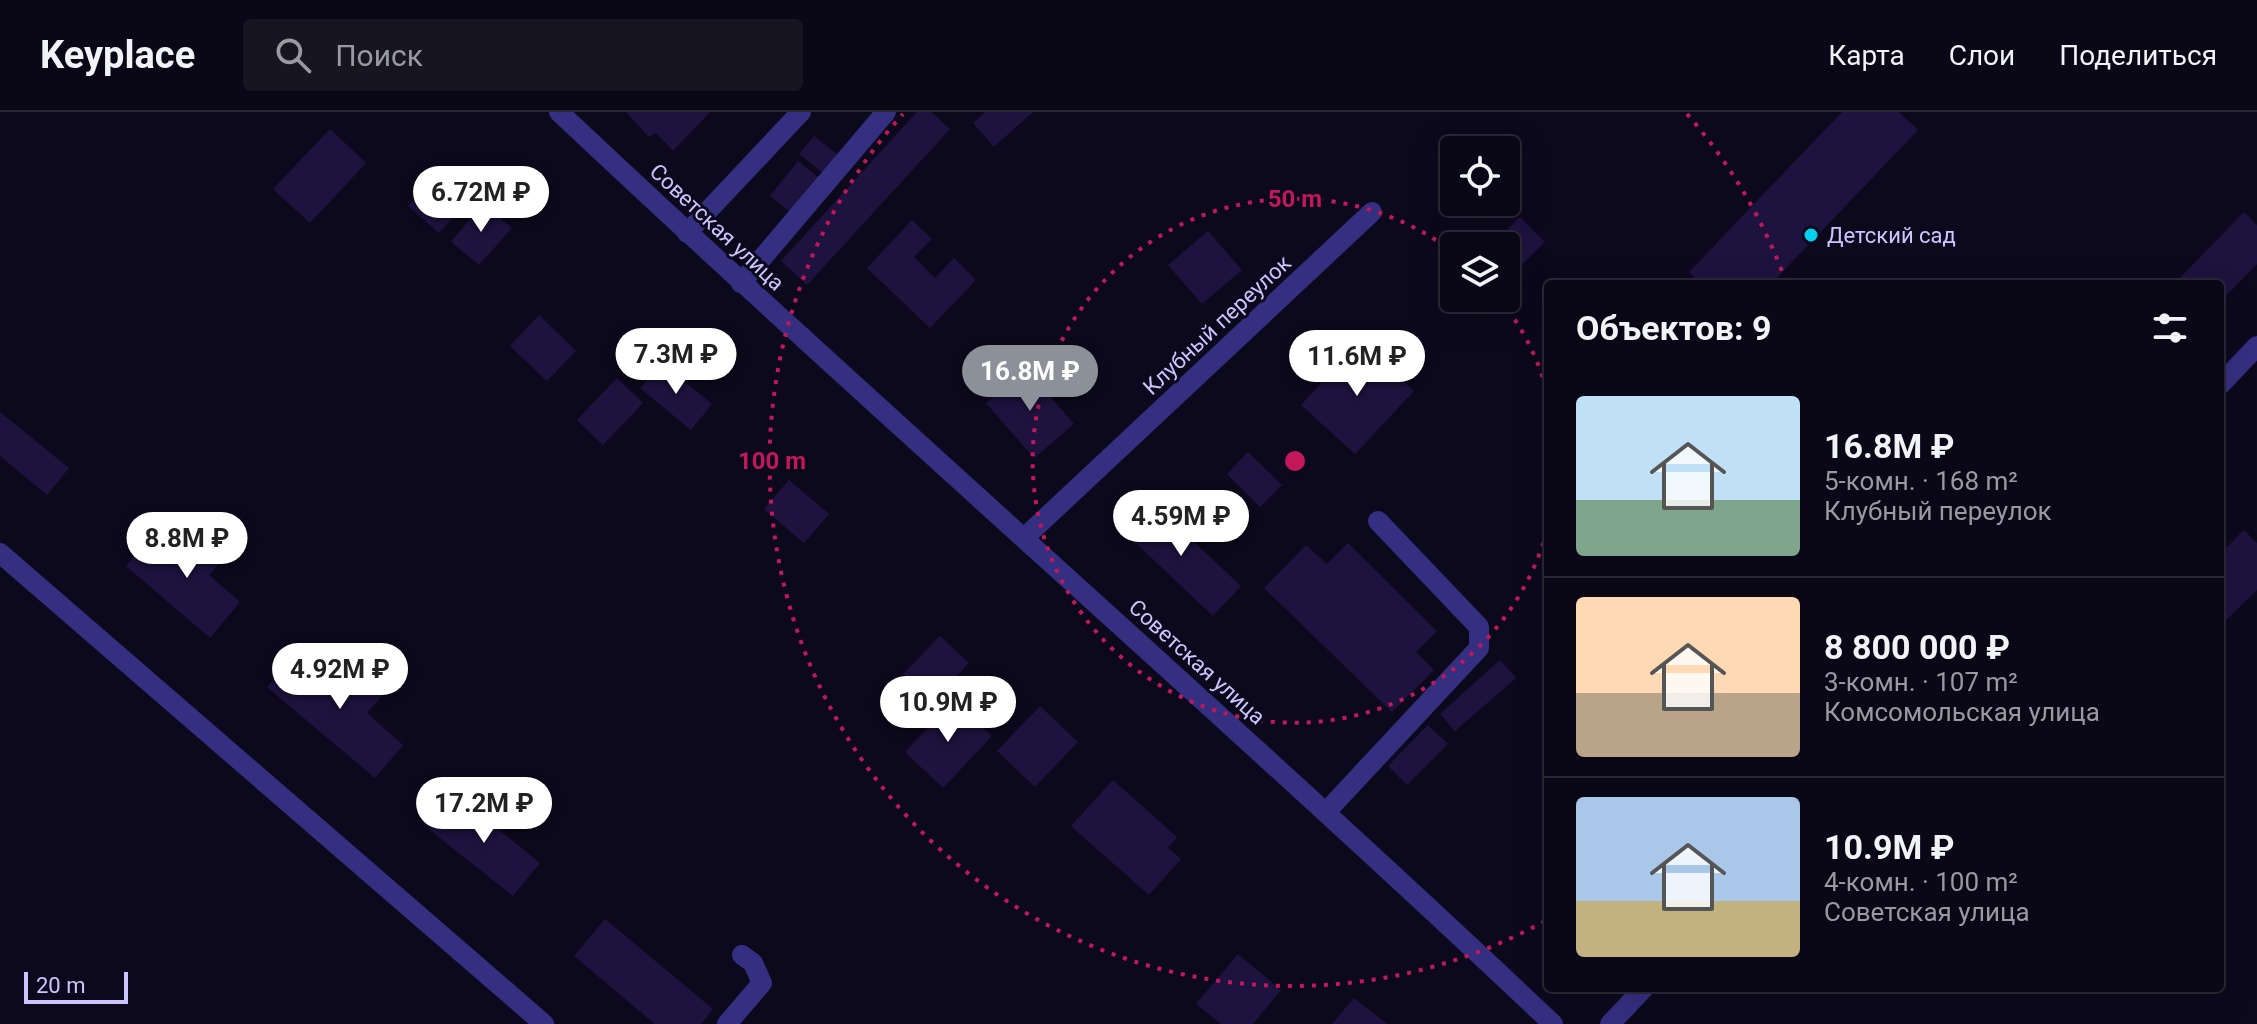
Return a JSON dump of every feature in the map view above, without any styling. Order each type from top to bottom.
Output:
[{"type":"street","name":"Советская улица","points":[[559,112],[741,283],[1326,812],[1553,1024]]},
{"type":"street","points":[[687,233],[801,112]]},
{"type":"street","points":[[741,283],[886,112]]},
{"type":"street","name":"Клубный переулок","points":[[1024,538],[1372,212]]},
{"type":"street","points":[[2224,381],[2257,346]]},
{"type":"street","points":[[1326,812],[1479,648],[1479,627],[1378,521]]},
{"type":"street","points":[[0,553],[544,1024]]},
{"type":"street","points":[[727,1024],[762,983],[753,963],[742,955]]},
{"type":"street","points":[[1610,1024],[1640,992]]},
{"type":"building","points":[[626,112],[710,112],[673,151],[656,133],[649,137]]},
{"type":"building","points":[[917,112],[931,112],[950,129],[807,285],[781,261]]},
{"type":"building","points":[[985,112],[1033,112],[994,147],[973,123]]},
{"type":"building","points":[[1842,112],[1899,112],[1918,130],[1775,280],[1697,280],[1689,272]]},
{"type":"building","points":[[330,129],[366,163],[310,223],[273,189]]},
{"type":"building","points":[[814,136],[838,155],[823,173],[799,154]]},
{"type":"building","points":[[798,161],[819,178],[790,212],[770,196]]},
{"type":"building","points":[[443,167],[474,194],[439,233],[408,206]]},
{"type":"building","points":[[483,203],[512,228],[479,265],[451,242]]},
{"type":"building","points":[[2244,212],[2257,225],[2257,264],[2224,298],[2224,280],[2178,280]]},
{"type":"building","points":[[1520,217],[1545,242],[1520,266],[1520,232],[1505,232]]},
{"type":"building","points":[[912,220],[932,239],[914,257],[935,278],[954,258],[976,280],[930,328],[867,268]]},
{"type":"building","points":[[1208,231],[1242,270],[1202,304],[1168,265]]},
{"type":"building","points":[[539,315],[576,351],[547,381],[510,346]]},
{"type":"building","points":[[1359,342],[1414,391],[1355,454],[1301,405]]},
{"type":"building","points":[[662,363],[712,404],[691,430],[640,388]]},
{"type":"building","points":[[1026,368],[1074,424],[1034,458],[986,403]]},
{"type":"building","points":[[617,378],[643,403],[603,445],[577,420]]},
{"type":"building","points":[[0,412],[69,468],[47,495],[0,456]]},
{"type":"building","points":[[1248,452],[1282,485],[1260,507],[1227,474]]},
{"type":"building","points":[[789,480],[829,514],[804,543],[764,509]]},
{"type":"building","points":[[1149,500],[1241,586],[1213,616],[1121,529]]},
{"type":"building","points":[[2244,530],[2257,543],[2257,590],[2224,622],[2224,550]]},
{"type":"building","points":[[154,532],[183,557],[203,534],[227,554],[209,575],[240,602],[210,638],[126,566]]},
{"type":"building","points":[[1348,543],[1437,631],[1416,652],[1434,670],[1392,712],[1264,588],[1306,545],[1327,564]]},
{"type":"building","points":[[940,636],[969,663],[933,702],[903,674]]},
{"type":"building","points":[[296,654],[333,686],[354,662],[387,690],[367,713],[403,745],[375,778],[267,687]]},
{"type":"building","points":[[1500,660],[1516,678],[1455,731],[1440,714]]},
{"type":"building","points":[[954,700],[992,736],[943,788],[905,752]]},
{"type":"building","points":[[1040,706],[1078,742],[1035,787],[997,751]]},
{"type":"building","points":[[1428,725],[1448,744],[1407,785],[1388,766]]},
{"type":"building","points":[[1113,780],[1177,837],[1168,848],[1181,859],[1149,895],[1071,826]]},
{"type":"building","points":[[455,794],[540,863],[513,896],[427,828]]},
{"type":"building","points":[[605,919],[713,1009],[701,1024],[655,1024],[574,956]]},
{"type":"building","points":[[1238,954],[1281,990],[1253,1024],[1221,1024],[1196,1004]]},
{"type":"building","points":[[1354,998],[1387,1024],[1332,1024]]},
{"type":"place","name":"Детский сад","points":[[1811,235]]}]
